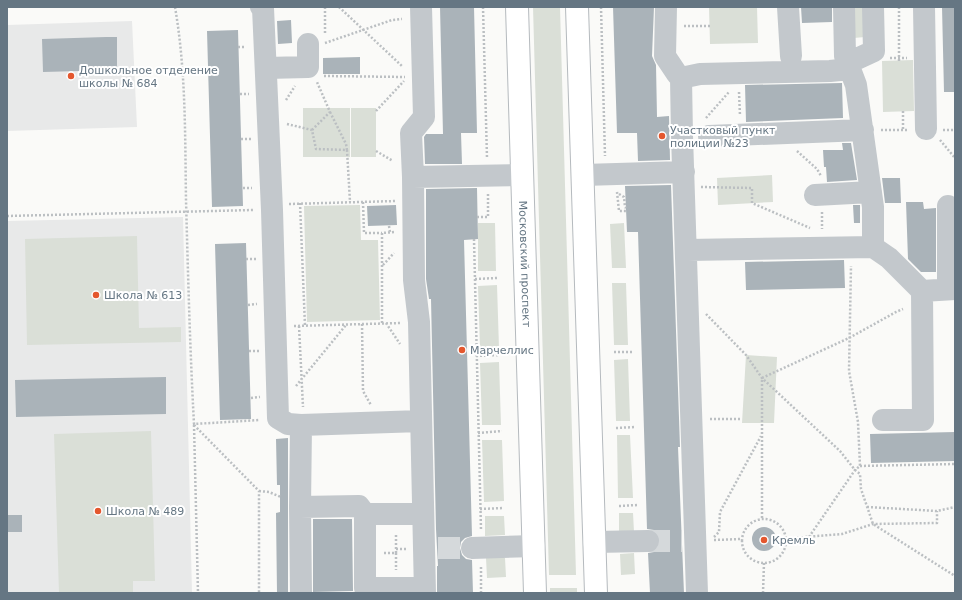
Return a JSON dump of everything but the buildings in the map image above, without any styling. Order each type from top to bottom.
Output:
[{"type":"main road","name":"Московский проспект","points":[[517,7],[535,593]]},
{"type":"main road","points":[[577,7],[596,593]]},
{"type":"street","points":[[261,7],[263,8],[266,68],[280,207],[278,418],[288,424],[302,419],[421,421]]},
{"type":"street","points":[[788,7],[791,56]]},
{"type":"street","points":[[844,7],[845,56],[856,85],[873,207],[862,247]]},
{"type":"street","points":[[681,78],[700,74],[738,77],[830,71],[849,66],[874,51],[873,7]]},
{"type":"street","points":[[924,7],[924,57],[931,133]]},
{"type":"street","points":[[300,507],[359,506],[365,514],[366,588],[425,590],[431,548],[423,514],[419,322],[414,280],[414,177],[412,133],[424,117],[422,12]]},
{"type":"street","points":[[666,17],[665,56],[681,78],[692,420],[689,541],[697,593]]},
{"type":"street","points":[[266,68],[307,72],[308,44]]},
{"type":"street","points":[[706,128],[744,134],[863,130]]},
{"type":"street","points":[[414,177],[522,175]]},
{"type":"street","points":[[582,175],[684,179]]},
{"type":"street","points":[[821,195],[871,192]]},
{"type":"street","points":[[922,297],[951,289],[948,206]]},
{"type":"street","points":[[686,250],[819,239],[862,247],[890,258],[922,297],[923,420],[883,420]]},
{"type":"street","points":[[301,593],[300,507],[302,419]]},
{"type":"street","points":[[365,514],[423,514]]},
{"type":"street","points":[[594,542],[648,541]]},
{"type":"street","points":[[477,548],[534,546]]},
{"type":"path","points":[[175,7],[181,40],[183,75],[198,593]]},
{"type":"path","points":[[325,7],[325,43],[392,20],[422,12]]},
{"type":"path","points":[[340,7],[412,76],[423,75]]},
{"type":"path","points":[[477,218],[488,217],[483,7]]},
{"type":"path","points":[[601,7],[606,175],[618,194],[619,211],[626,209],[624,197],[618,194]]},
{"type":"path","points":[[899,7],[899,60]]},
{"type":"path","points":[[666,17],[710,26]]},
{"type":"path","points":[[874,51],[884,58],[899,60],[924,57]]},
{"type":"path","points":[[284,103],[301,74],[307,72],[346,144],[350,202]]},
{"type":"path","points":[[322,76],[408,77],[376,111]]},
{"type":"path","points":[[706,128],[738,77]]},
{"type":"path","points":[[738,77],[740,115],[744,134]]},
{"type":"path","points":[[903,111],[904,130]]},
{"type":"path","points":[[312,130],[330,112]]},
{"type":"path","points":[[303,128],[312,130]]},
{"type":"path","points":[[312,130],[316,149],[347,150]]},
{"type":"path","points":[[931,133],[955,158]]},
{"type":"path","points":[[684,179],[752,188],[752,203],[819,239],[821,195],[826,182],[817,169],[793,146]]},
{"type":"path","points":[[7,216],[186,212],[280,207],[300,203],[402,201]]},
{"type":"path","points":[[364,202],[364,233],[414,231]]},
{"type":"path","points":[[300,203],[305,326]]},
{"type":"path","points":[[390,226],[390,232]]},
{"type":"path","points":[[382,233],[382,323]]},
{"type":"path","points":[[474,239],[480,509],[477,548],[480,593]]},
{"type":"path","points":[[860,466],[858,422],[849,371],[850,338],[862,247]]},
{"type":"path","points":[[475,280],[497,278]]},
{"type":"path","points":[[688,295],[746,355],[762,378],[840,451],[860,474],[861,489],[873,524],[955,576]]},
{"type":"path","points":[[762,378],[850,338],[922,297]]},
{"type":"path","points":[[292,326],[408,322]]},
{"type":"path","points":[[293,390],[347,324]]},
{"type":"path","points":[[362,324],[362,391],[373,407]]},
{"type":"path","points":[[299,326],[302,379],[302,419]]},
{"type":"path","points":[[614,352],[633,352]]},
{"type":"path","points":[[476,356],[499,356]]},
{"type":"path","points":[[186,368],[191,368]]},
{"type":"path","points":[[762,378],[762,518]]},
{"type":"path","points":[[194,424],[278,418]]},
{"type":"path","points":[[692,420],[742,419]]},
{"type":"path","points":[[194,424],[259,491],[259,593]]},
{"type":"path","points":[[616,428],[636,427]]},
{"type":"path","points":[[478,432],[502,431]]},
{"type":"path","points":[[741,539],[711,540],[719,532],[720,512],[762,435]]},
{"type":"path","points":[[809,537],[855,470],[860,466],[955,464]]},
{"type":"path","points":[[619,506],[638,505]]},
{"type":"path","points":[[867,507],[937,511],[955,507]]},
{"type":"path","points":[[480,509],[504,508]]},
{"type":"path","points":[[786,541],[793,538],[842,534],[873,524],[937,523],[937,511]]},
{"type":"path","points":[[762,518],[770,519],[776,522],[782,528],[786,541],[785,548],[777,559],[764,563],[757,562],[745,553],[741,539],[746,527],[762,518]]},
{"type":"path","points":[[365,553],[396,553],[396,549],[431,548]]},
{"type":"path","points":[[763,593],[764,563]]},
{"type":"shaded area","points":[[533,7],[560,7],[576,575],[549,575]]},
{"type":"shaded area","points":[[709,7],[757,7],[758,43],[710,44]]},
{"type":"shaded area","points":[[850,7],[867,7],[865,37],[854,38]]},
{"type":"shaded area","name":"Дошкольное отделение школы № 684","points":[[132,21],[137,127],[7,131],[7,25]]},
{"type":"shaded area","points":[[913,60],[914,111],[883,112],[882,61]]},
{"type":"shaded area","points":[[303,108],[350,108],[350,157],[303,157]]},
{"type":"shaded area","points":[[351,108],[376,108],[376,157],[351,157]]},
{"type":"shaded area","points":[[772,175],[773,202],[718,205],[717,178]]},
{"type":"shaded area","points":[[360,205],[361,240],[378,240],[380,320],[307,322],[304,206]]},
{"type":"shaded area","points":[[183,217],[192,593],[7,593],[7,221]]},
{"type":"shaded area","points":[[478,223],[495,223],[496,271],[478,271]]},
{"type":"shaded area","points":[[624,223],[626,268],[612,268],[610,224]]},
{"type":"shaded area","points":[[137,236],[139,328],[181,327],[181,342],[27,345],[25,239]]},
{"type":"shaded area","points":[[612,283],[626,283],[628,345],[614,345]]},
{"type":"shaded area","points":[[497,285],[499,348],[480,348],[478,286]]},
{"type":"shaded area","points":[[746,355],[777,357],[774,423],[742,423]]},
{"type":"shaded area","points":[[628,359],[630,421],[616,421],[614,360]]},
{"type":"shaded area","points":[[499,362],[501,425],[482,425],[480,363]]},
{"type":"shaded area","points":[[151,431],[155,581],[133,581],[133,593],[59,593],[54,434]]},
{"type":"shaded area","points":[[617,435],[630,435],[633,498],[618,498]]},
{"type":"shaded area","points":[[482,440],[502,440],[504,501],[484,502]]},
{"type":"shaded area","points":[[619,513],[633,513],[634,532],[619,532]]},
{"type":"shaded area","points":[[485,516],[504,516],[505,535],[485,536]]},
{"type":"shaded area","points":[[634,553],[635,574],[621,575],[620,554]]},
{"type":"shaded area","points":[[486,558],[505,558],[506,577],[487,578]]},
{"type":"shaded area","points":[[550,588],[577,588],[577,593],[550,593]]},
{"type":"tunnel","points":[[648,541],[682,541]]},
{"type":"tunnel","points":[[438,548],[472,548]]},
{"type":"place","name":"Дошкольное отделение школы № 684","points":[[71,76]]},
{"type":"place","name":"Участковый пункт полиции №23","points":[[662,136]]},
{"type":"place","name":"Школа № 613","points":[[96,295]]},
{"type":"place","name":"Марчеллис","points":[[462,350]]},
{"type":"place","name":"Школа № 489","points":[[98,511]]},
{"type":"place","name":"Кремль","points":[[764,540]]}]
